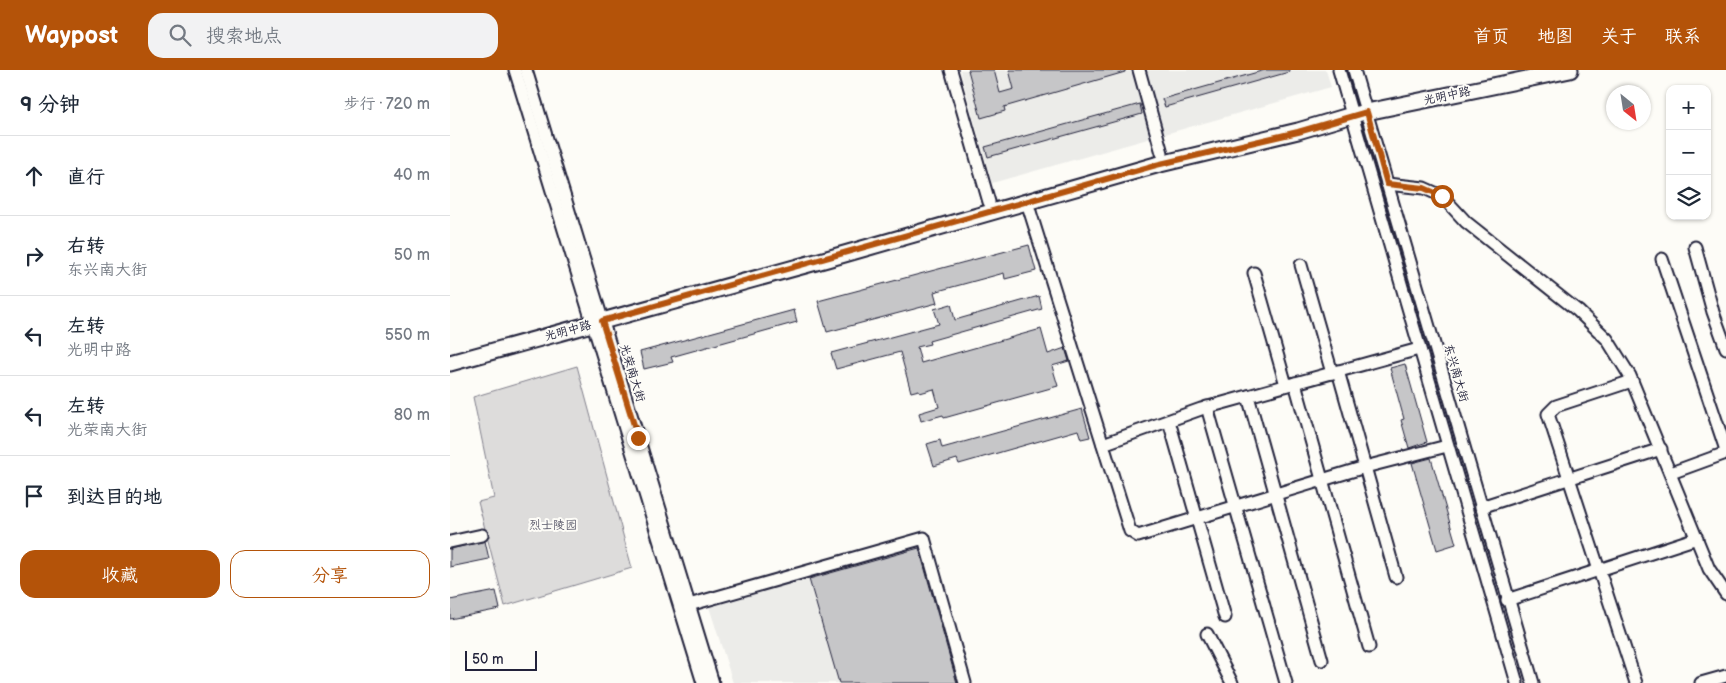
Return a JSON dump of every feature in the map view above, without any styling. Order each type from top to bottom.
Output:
[{"type":"main road","name":"光明中路","points":[[450,353],[596,318],[1156,165],[1298,132],[1359,114],[1570,70]]},
{"type":"main road","name":"光明中路","points":[[450,364],[596,318],[1162,153],[1296,121],[1359,114]]},
{"type":"street","name":"光荣南大街","points":[[515,70],[713,683]]},
{"type":"street","name":"光荣南大街","points":[[526,70],[596,318],[703,683]]},
{"type":"street","points":[[951,70],[989,202]]},
{"type":"street","points":[[1139,70],[1162,153]]},
{"type":"street","name":"东兴南大街","points":[[1339,70],[1387,184],[1532,683]]},
{"type":"street","name":"东兴南大街","points":[[1354,70],[1359,114],[1419,348],[1516,683]]},
{"type":"street","points":[[1387,184],[1424,188],[1442,196],[1466,222],[1578,311],[1607,340],[1632,382],[1710,569],[1726,594]]},
{"type":"street","points":[[1026,202],[1133,534],[1138,536],[1365,467],[1447,446]]},
{"type":"street","points":[[1695,246],[1713,312],[1726,348]]},
{"type":"street","points":[[1662,260],[1726,450]]},
{"type":"street","points":[[1301,265],[1365,467],[1396,577]]},
{"type":"street","points":[[1254,273],[1322,480],[1370,647]]},
{"type":"street","points":[[1103,444],[1207,407],[1419,348]]},
{"type":"street","points":[[1632,382],[1556,406],[1548,414],[1636,683]]},
{"type":"street","points":[[1248,396],[1322,660]]},
{"type":"street","points":[[1207,407],[1286,683]]},
{"type":"street","points":[[1169,420],[1226,617]]},
{"type":"street","points":[[1480,507],[1661,450]]},
{"type":"street","points":[[1671,473],[1726,453]]},
{"type":"street","points":[[450,542],[482,535]]},
{"type":"street","points":[[689,605],[924,538],[965,683]]},
{"type":"street","points":[[1507,600],[1697,538]]},
{"type":"street","points":[[1207,634],[1232,683]]},
{"type":"street","points":[[1701,683],[1726,676]]},
{"type":"shaded area","points":[[960,70],[1326,70],[1331,87],[992,183]]},
{"type":"shaded area","points":[[927,532],[970,683],[733,683],[706,597]]},
{"type":"green space","name":"烈士陵园","points":[[577,366],[632,568],[505,606],[478,502],[494,498],[473,397]]},
{"type":"building","points":[[968,70],[994,70],[1000,93],[1014,89],[1009,70],[1125,70],[1125,72],[1004,107],[1005,111],[981,118]]},
{"type":"building","points":[[1265,70],[1289,70],[1289,72],[1165,107],[1162,99]]},
{"type":"building","points":[[1140,104],[1142,114],[988,157],[985,147]]},
{"type":"building","points":[[1029,245],[1036,271],[1005,279],[1004,273],[934,292],[937,303],[827,332],[818,301]]},
{"type":"building","points":[[1039,296],[1042,309],[929,341],[930,344],[917,347],[921,363],[1041,329],[1048,354],[1065,348],[1069,361],[1052,366],[1058,386],[944,418],[943,415],[921,421],[919,413],[939,407],[934,389],[920,393],[919,390],[911,392],[900,352],[836,369],[831,353],[939,324],[934,309],[951,304],[955,320]]},
{"type":"building","points":[[794,310],[797,322],[671,357],[673,362],[644,369],[640,352]]},
{"type":"building","points":[[1405,364],[1427,442],[1409,448],[1401,420],[1404,419],[1390,368]]},
{"type":"building","points":[[1082,409],[1090,437],[1081,439],[1078,430],[959,464],[957,459],[934,466],[927,444],[940,440],[942,448]]},
{"type":"building","points":[[1431,458],[1456,544],[1437,550],[1412,463]]},
{"type":"building","points":[[485,541],[489,559],[450,567],[450,549]]},
{"type":"building","points":[[919,548],[957,683],[839,683],[809,579]]},
{"type":"building","points":[[496,591],[500,609],[450,619],[450,600]]},
{"type":"route","points":[[638,438],[602,321],[1156,165],[1298,132],[1367,112],[1387,184],[1424,188],[1442,196]]}]
